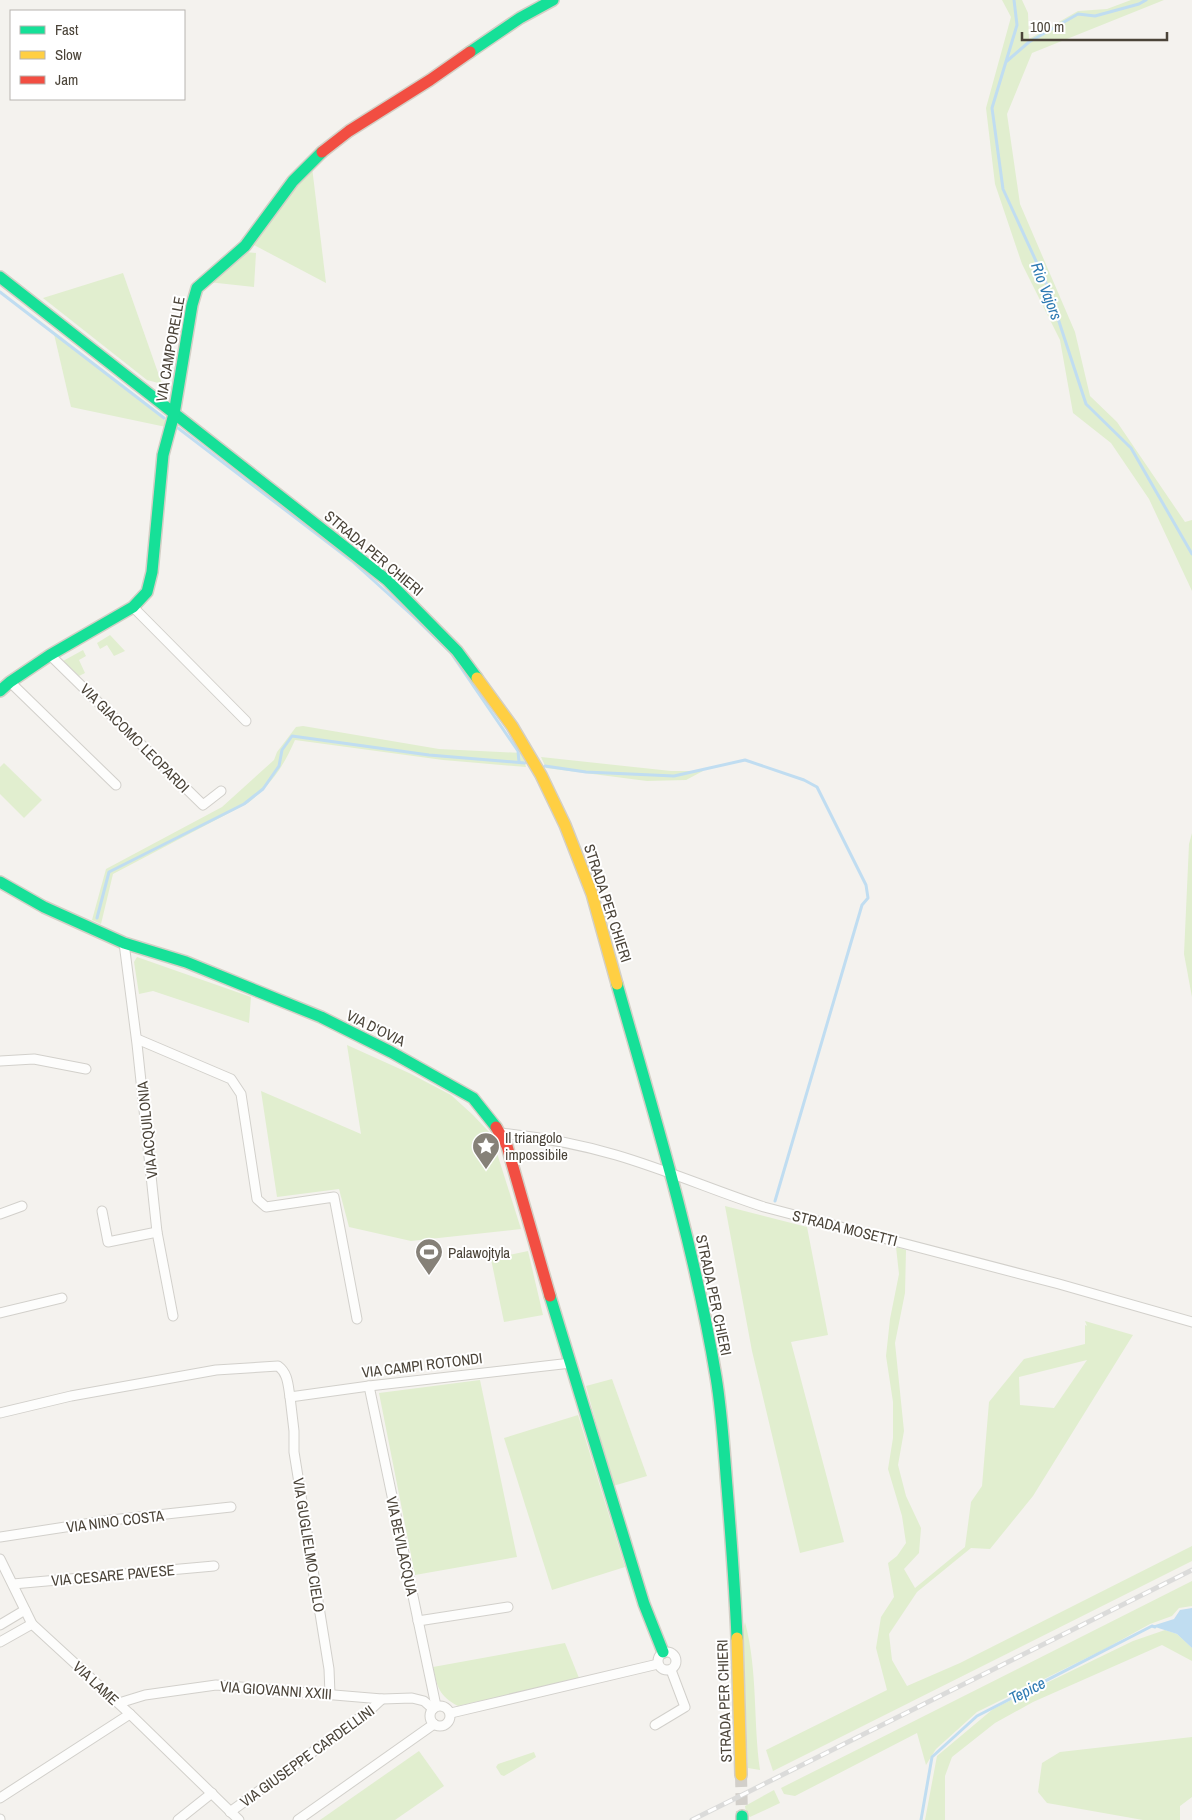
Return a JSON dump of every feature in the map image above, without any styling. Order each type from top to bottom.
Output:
[{"type":"street","name":"VIA CAMPORELLE","points":[[0,692],[10,682],[50,655],[133,607],[147,592],[152,572],[163,455],[174,414],[192,305],[197,288],[245,246],[293,181],[327,147],[349,130],[430,80],[520,18],[553,0]]},
{"type":"street","name":"STRADA PER CHIERI","points":[[0,277],[387,580],[457,651],[512,726],[541,775],[565,825],[592,894],[671,1173],[701,1297],[716,1379],[726,1461],[735,1581],[741,1775]]},
{"type":"street","points":[[133,607],[246,721]]},
{"type":"street","name":"VIA GIACOMO LEOPARDI","points":[[50,655],[203,805],[221,791]]},
{"type":"street","points":[[10,682],[116,785]]},
{"type":"street","name":"VIA D'OVIA","points":[[0,882],[44,907],[124,943],[186,962],[320,1018],[391,1052],[473,1098],[500,1132],[507,1146],[571,1363]]},
{"type":"street","name":"VIA ACQUILONIA","points":[[124,943],[137,1039],[157,1232],[173,1316]]},
{"type":"street","points":[[137,1039],[231,1079],[241,1094],[257,1198],[266,1207],[334,1197],[357,1319]]},
{"type":"street","points":[[0,1061],[34,1059],[86,1069]]},
{"type":"street","name":"STRADA MOSETTI","points":[[500,1132],[547,1138],[616,1155],[764,1207],[1048,1281],[1192,1322]]},
{"type":"street","points":[[0,1214],[22,1206]]},
{"type":"street","points":[[102,1211],[108,1242],[157,1232]]},
{"type":"street","points":[[0,1313],[62,1298]]},
{"type":"street","points":[[571,1363],[644,1604],[664,1652]]},
{"type":"street","name":"VIA CAMPI ROTONDI","points":[[290,1397],[571,1363]]},
{"type":"street","points":[[0,1413],[71,1396],[216,1370],[253,1367],[278,1366],[283,1369],[290,1397]]},
{"type":"street","name":"VIA BEVILACQUA","points":[[369,1386],[434,1707]]},
{"type":"street","name":"VIA GUGLIELMO CIELO","points":[[290,1397],[294,1431],[294,1452],[329,1669],[330,1694]]},
{"type":"street","name":"VIA NINO COSTA","points":[[0,1537],[111,1520],[231,1507]]},
{"type":"street","name":"VIA LAME","points":[[0,1559],[32,1624],[119,1703],[239,1820]]},
{"type":"street","name":"VIA CESARE PAVESE","points":[[13,1584],[214,1566]]},
{"type":"street","points":[[418,1621],[508,1607]]},
{"type":"street","points":[[0,1625],[25,1610]]},
{"type":"street","points":[[0,1642],[32,1624]]},
{"type":"street","points":[[664,1652],[672,1653],[676,1658],[676,1664],[671,1670],[663,1670],[658,1664],[659,1656],[664,1652]]},
{"type":"street","points":[[451,1713],[658,1664]]},
{"type":"street","points":[[655,1725],[686,1707],[671,1670]]},
{"type":"street","name":"VIA GIOVANNI XXIII","points":[[119,1703],[145,1695],[216,1685],[382,1699],[412,1698],[424,1701],[434,1707]]},
{"type":"street","name":"VIA GIUSEPPE CARDELLINI","points":[[230,1812],[369,1712],[382,1699]]},
{"type":"street","points":[[445,1706],[451,1713],[450,1720],[446,1725],[440,1726],[434,1724],[430,1716],[434,1707],[445,1706]]},
{"type":"street","points":[[0,1798],[130,1714]]},
{"type":"street","points":[[298,1820],[434,1724]]},
{"type":"street","points":[[178,1820],[212,1793]]},
{"type":"green space","points":[[1002,0],[1022,0],[1028,13],[1029,39],[1078,11],[1107,9],[1131,0],[1164,0],[1032,53],[1007,114],[1020,204],[1075,332],[1090,396],[1117,422],[1185,522],[1192,520],[1192,591],[1149,499],[1111,443],[1073,413],[1060,340],[1022,264],[995,184],[986,108],[1011,17]]},
{"type":"green space","points":[[312,167],[326,283],[252,244],[291,189]]},
{"type":"green space","points":[[245,252],[256,253],[254,287],[208,282]]},
{"type":"green space","points":[[123,273],[162,384],[147,380],[43,298]]},
{"type":"green space","points":[[54,334],[165,420],[166,427],[71,407]]},
{"type":"green space","points":[[110,635],[125,651],[114,656],[107,645],[100,649],[97,643]]},
{"type":"green space","points":[[83,650],[86,656],[79,660],[85,673],[79,676],[63,661]]},
{"type":"green space","points":[[303,726],[439,749],[522,753],[526,767],[443,760],[295,740],[276,775],[248,803],[113,874],[101,924],[92,920],[106,869],[222,807],[274,760],[277,752],[296,727]]},
{"type":"green space","points":[[541,757],[671,771],[703,771],[686,780],[647,781],[546,768]]},
{"type":"green space","points":[[4,763],[42,800],[24,818],[0,794],[0,767]]},
{"type":"green space","points":[[1192,833],[1192,997],[1184,954],[1189,844]]},
{"type":"green space","points":[[137,957],[251,997],[249,1023],[153,991],[139,994],[134,962]]},
{"type":"green space","points":[[347,1045],[409,1073],[451,1095],[491,1134],[521,1229],[411,1241],[349,1227],[339,1189],[277,1197],[261,1091],[361,1134]]},
{"type":"green space","points":[[725,1206],[807,1227],[828,1335],[791,1342],[844,1542],[800,1553],[752,1351]]},
{"type":"green space","points":[[896,1247],[906,1250],[905,1293],[895,1343],[904,1431],[898,1465],[906,1496],[921,1528],[919,1553],[904,1569],[915,1588],[965,1547],[971,1502],[982,1486],[989,1402],[1024,1359],[1085,1344],[1085,1325],[1087,1326],[1085,1321],[1133,1335],[1033,1496],[990,1549],[971,1548],[917,1592],[889,1634],[892,1660],[907,1686],[960,1663],[1192,1546],[1192,1561],[773,1771],[766,1750],[887,1690],[876,1648],[881,1617],[894,1597],[888,1563],[897,1556],[906,1543],[902,1516],[888,1469],[893,1438],[893,1402],[886,1356],[890,1319],[899,1274]],"holes":[[[1087,1360],[1054,1408],[1020,1405],[1019,1377]]]},
{"type":"green space","points":[[528,1251],[543,1315],[504,1322],[491,1259]]},
{"type":"green space","points":[[612,1379],[647,1476],[613,1486],[586,1386]]},
{"type":"green space","points":[[480,1380],[517,1557],[415,1575],[379,1393]]},
{"type":"green space","points":[[578,1415],[625,1567],[552,1590],[504,1438]]},
{"type":"green space","points":[[1192,1581],[1192,1606],[1179,1608],[1172,1616],[1150,1624],[1103,1650],[977,1712],[936,1749],[926,1765],[917,1733],[795,1796],[784,1794],[781,1788]]},
{"type":"green space","points":[[745,1622],[754,1677],[760,1770],[748,1768],[743,1631]]},
{"type":"green space","points":[[1165,1630],[1177,1634],[1192,1648],[1192,1661],[1162,1645],[1033,1702],[995,1723],[952,1757],[945,1776],[945,1820],[925,1820],[937,1756],[993,1709],[1133,1641]]},
{"type":"green space","points":[[565,1643],[579,1678],[458,1706],[443,1695],[436,1680],[433,1667]]},
{"type":"green space","points":[[1192,1737],[1192,1797],[1180,1806],[1180,1820],[1143,1820],[1047,1803],[1038,1792],[1042,1763],[1060,1752]]},
{"type":"green space","points":[[419,1751],[444,1786],[395,1820],[320,1820]]},
{"type":"green space","points":[[534,1752],[536,1757],[504,1776],[501,1775],[496,1767],[498,1764]]},
{"type":"green space","points":[[774,1790],[780,1803],[750,1817],[746,1813],[745,1806]]},
{"type":"water","points":[[1192,1608],[1192,1648],[1177,1634],[1152,1626],[1174,1619],[1180,1610]]},
{"type":"waterway","name":"Rio Vajors","points":[[1014,0],[1017,25],[992,108],[1003,189],[1047,285],[1086,404],[1131,448],[1192,554]]},
{"type":"waterway","points":[[1007,61],[1029,42],[1078,14],[1095,16],[1139,4],[1146,0]]},
{"type":"waterway","points":[[0,292],[164,418]]},
{"type":"waterway","points":[[178,428],[352,561],[451,653],[518,751],[519,762]]},
{"type":"waterway","points":[[97,918],[109,872],[244,804],[263,789],[279,766],[282,750],[292,736],[429,755],[525,763]]},
{"type":"waterway","points":[[545,766],[586,772],[674,776],[745,760],[804,780],[817,787],[866,885],[868,898],[862,905],[775,1201]]},
{"type":"waterway","name":"Tepice","points":[[921,1820],[932,1757],[977,1716],[1152,1626],[1155,1627]]},
{"type":"tunnel","points":[[741,1775],[742,1816]]},
{"type":"railway","points":[[692,1820],[1192,1570]]},
{"type":"traffic: fast","points":[[470,52],[520,18],[553,0]]},
{"type":"traffic: fast","points":[[0,691],[50,655],[133,607],[147,592],[152,572],[163,455],[174,414],[192,305],[197,288],[245,246],[293,181],[322,152]]},
{"type":"traffic: fast","points":[[0,277],[387,580],[457,651],[477,678]]},
{"type":"traffic: fast","points":[[0,882],[44,907],[124,943],[186,962],[321,1017],[391,1052],[473,1098],[496,1127]]},
{"type":"traffic: fast","points":[[617,984],[685,1228],[707,1327],[721,1418],[733,1562],[737,1638]]},
{"type":"traffic: fast","points":[[550,1296],[644,1604],[663,1652]]},
{"type":"traffic: slow","points":[[477,678],[512,726],[541,775],[565,825],[592,894],[617,984]]},
{"type":"traffic: slow","points":[[737,1638],[741,1775]]},
{"type":"traffic: jam","points":[[322,152],[349,131],[430,80],[470,52]]},
{"type":"traffic: jam","points":[[496,1127],[507,1146],[550,1296]]},
{"type":"place","name":"Il triangolo impossibile","points":[[486,1170]]},
{"type":"place","name":"Palawojtyla","points":[[429,1276]]}]
